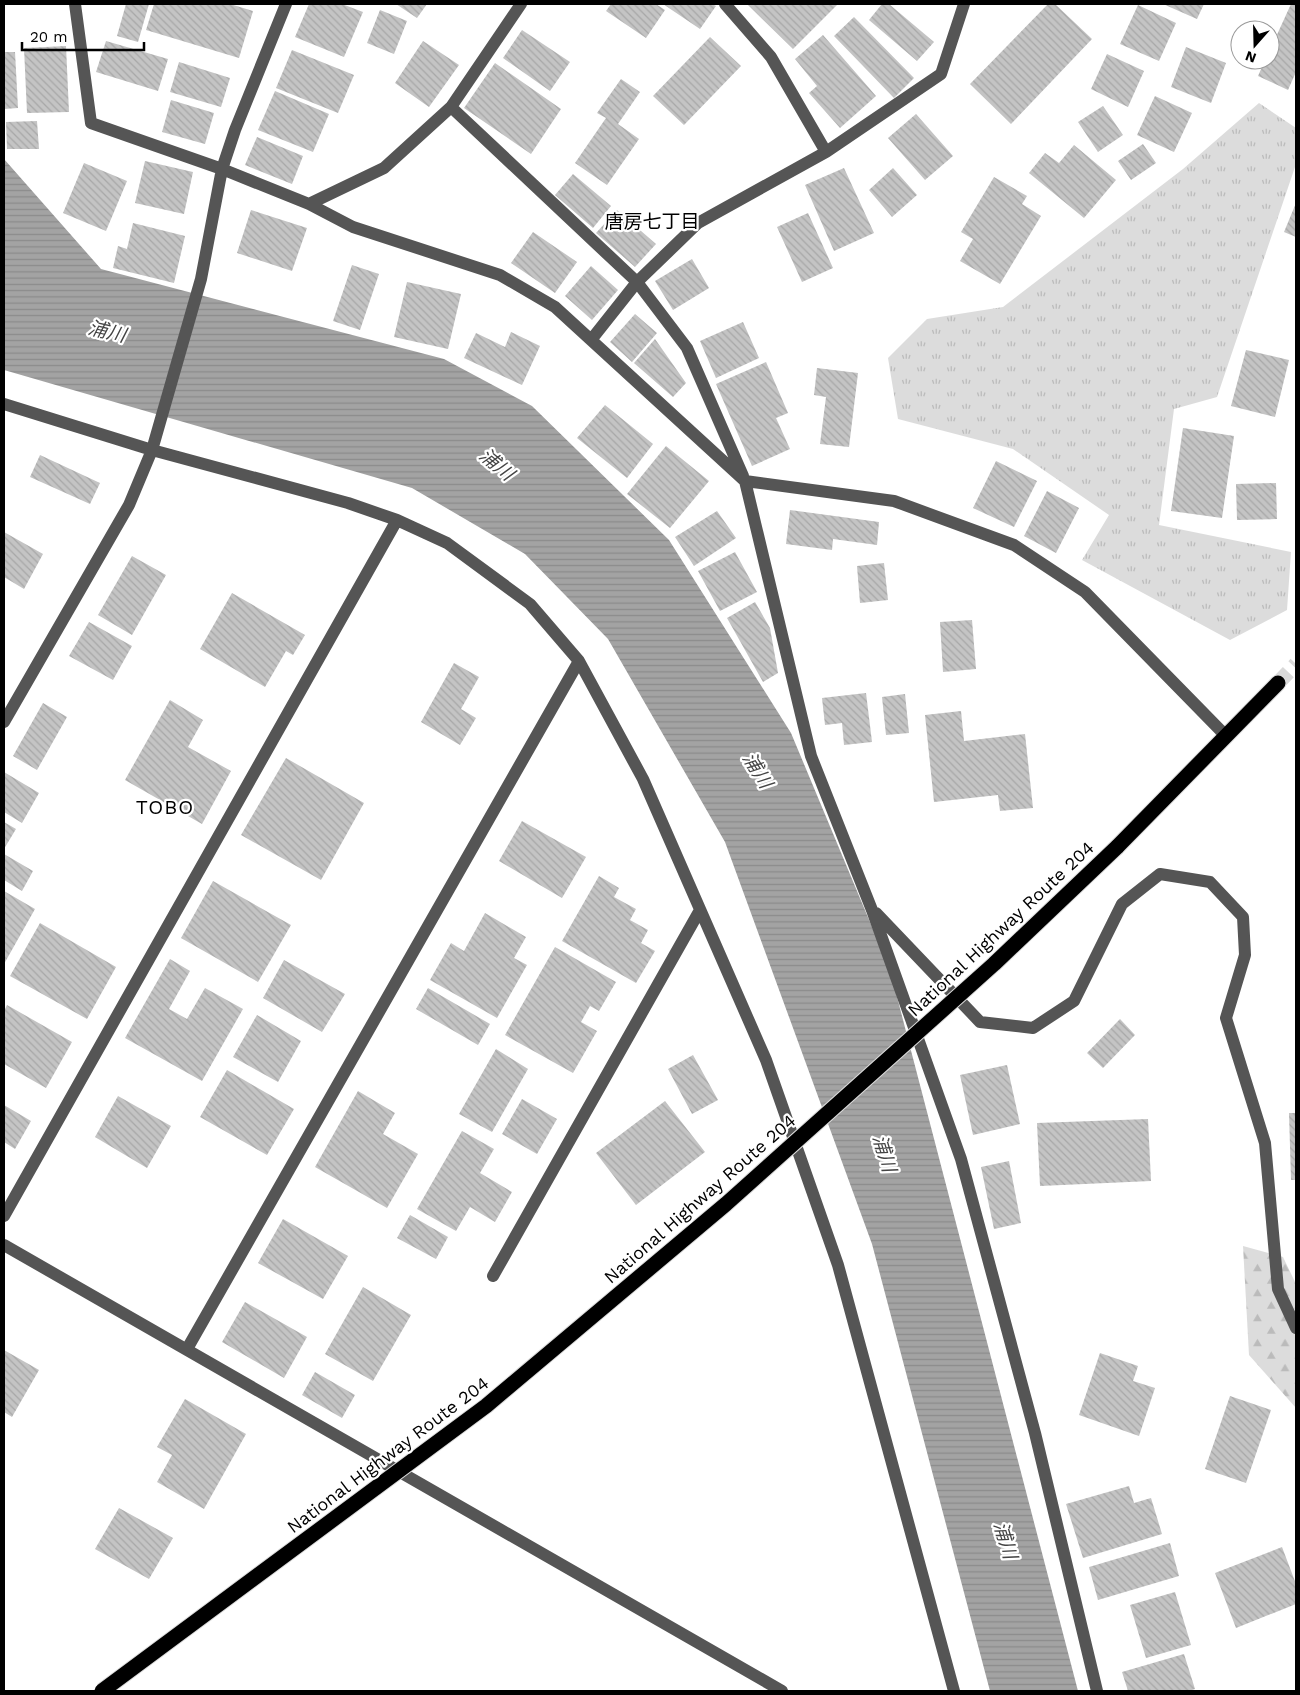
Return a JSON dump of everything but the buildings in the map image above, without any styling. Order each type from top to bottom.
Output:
[{"type":"highway","name":"National Highway Route 204","points":[[102,1691],[486,1406],[734,1197],[986,971],[1118,847],[1278,683]]},
{"type":"street","points":[[75,4],[91,123],[222,169],[309,204],[353,227],[500,275],[555,307],[745,481],[894,501],[1014,545],[1085,592],[1226,736]]},
{"type":"street","points":[[4,722],[129,505],[152,450],[201,279],[222,169],[235,130],[286,4]]},
{"type":"street","points":[[309,204],[384,168],[452,107],[521,4]]},
{"type":"street","points":[[725,4],[771,57],[826,152]]},
{"type":"street","points":[[591,340],[637,282],[698,222],[826,152],[940,74],[964,4]]},
{"type":"street","points":[[452,107],[637,282],[686,348],[745,481],[811,756],[872,910],[961,1159],[1035,1433],[1097,1691]]},
{"type":"street","points":[[4,404],[152,450],[348,503],[397,520],[447,543],[530,604],[579,661],[643,779],[766,1060],[838,1265],[954,1691]]},
{"type":"street","points":[[4,1216],[397,520]]},
{"type":"street","points":[[187,1349],[579,661]]},
{"type":"street","points":[[872,910],[980,1022],[1033,1028],[1074,1001],[1122,904],[1160,874],[1210,882],[1243,917],[1245,955],[1226,1018],[1265,1143],[1278,1289],[1296,1328]]},
{"type":"street","points":[[492,1276],[700,910]]},
{"type":"street","points":[[4,1245],[782,1691]]},
{"type":"green space","points":[[1259,103],[1296,128],[1296,164],[1217,397],[1174,409],[1159,525],[1291,552],[1287,610],[1230,640],[1082,560],[1109,515],[1013,449],[898,419],[888,358],[927,319],[1003,307],[1183,169]]},
{"type":"green space","points":[[1243,1246],[1283,1257],[1296,1284],[1296,1408],[1249,1355]]},
{"type":"water","name":"浦川","points":[[4,159],[101,269],[444,359],[532,406],[669,540],[791,733],[890,970],[1078,1691],[990,1691],[872,1244],[725,842],[608,639],[525,554],[412,488],[4,370]]},
{"type":"tunnel","points":[[1278,683],[1296,664]]},
{"type":"district","name":"唐房七丁目","points":[[652,221]]},
{"type":"district","name":"TOBO","points":[[165,807]]}]
